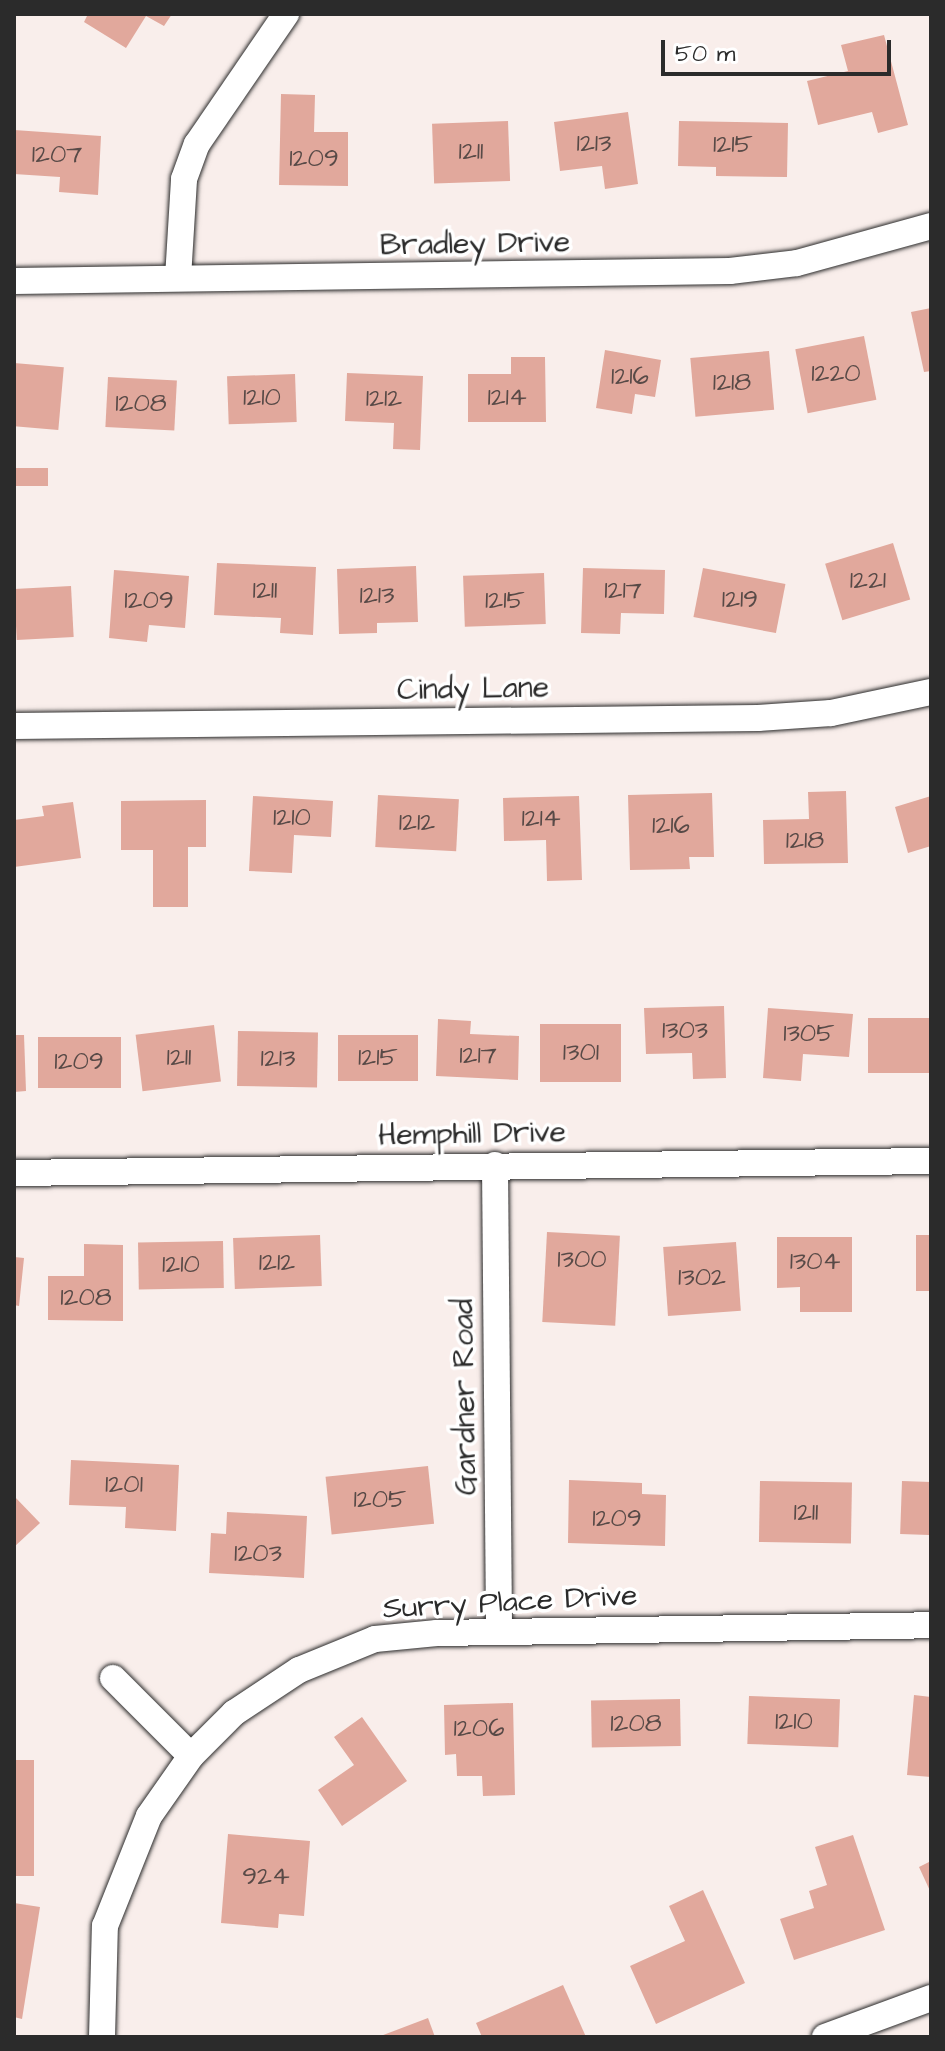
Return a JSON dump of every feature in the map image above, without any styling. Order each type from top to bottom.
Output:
[{"type":"street","points":[[178,278],[184,179],[197,144],[286,14]]},
{"type":"street","name":"Bradley Drive","points":[[14,281],[730,271],[797,263],[931,226]]},
{"type":"street","name":"Cindy Lane","points":[[14,726],[758,718],[831,713],[931,692]]},
{"type":"street","name":"Hemphill Drive","points":[[14,1173],[931,1161]]},
{"type":"street","name":"Gardner Road","points":[[495,1165],[499,1629]]},
{"type":"street","name":"Surry Place Drive","points":[[102,2037],[100,1983],[109,1911],[149,1816],[191,1756],[234,1713],[299,1670],[375,1639],[499,1629],[931,1625]]},
{"type":"street","points":[[113,1678],[191,1756]]},
{"type":"street","points":[[825,2037],[931,1998]]},
{"type":"building","points":[[88,14],[172,14],[164,26],[146,16],[126,48],[84,22]]},
{"type":"building","points":[[884,35],[908,125],[878,133],[872,112],[818,125],[807,81],[848,71],[841,45]]},
{"type":"building","points":[[281,94],[315,95],[314,132],[348,132],[348,186],[279,185]]},
{"type":"building","points":[[628,112],[638,184],[605,189],[602,166],[560,171],[554,122]]},
{"type":"building","points":[[508,121],[510,181],[434,184],[432,124]]},
{"type":"building","points":[[679,121],[788,123],[787,177],[716,176],[716,167],[678,166]]},
{"type":"building","points":[[14,130],[101,136],[98,195],[59,192],[60,177],[14,174]]},
{"type":"building","points":[[931,308],[931,371],[924,372],[911,312]]},
{"type":"building","points":[[864,336],[876,400],[808,413],[795,349]]},
{"type":"building","points":[[605,350],[661,360],[655,397],[635,394],[632,414],[596,408]]},
{"type":"building","points":[[769,351],[774,410],[695,417],[690,358]]},
{"type":"building","points":[[511,357],[545,357],[546,422],[468,422],[468,374],[511,374]]},
{"type":"building","points":[[14,363],[64,367],[58,430],[14,426]]},
{"type":"building","points":[[347,373],[423,376],[420,450],[393,449],[394,423],[345,421]]},
{"type":"building","points":[[295,374],[297,422],[229,424],[227,376]]},
{"type":"building","points":[[108,377],[177,381],[174,431],[105,427]]},
{"type":"building","points":[[14,468],[48,468],[48,486],[14,486]]},
{"type":"building","points":[[893,543],[910,599],[842,620],[825,564]]},
{"type":"building","points":[[217,563],[316,567],[313,635],[280,633],[281,618],[214,615]]},
{"type":"building","points":[[416,566],[418,622],[377,623],[377,633],[339,634],[337,569]]},
{"type":"building","points":[[583,568],[665,570],[664,614],[621,613],[620,634],[581,633]]},
{"type":"building","points":[[703,568],[785,584],[776,633],[693,617]]},
{"type":"building","points":[[114,570],[189,576],[185,628],[149,625],[147,642],[109,638]]},
{"type":"building","points":[[544,573],[546,624],[465,627],[463,576]]},
{"type":"building","points":[[71,586],[74,637],[17,640],[14,589]]},
{"type":"building","points":[[846,791],[848,863],[764,864],[763,820],[809,819],[808,792]]},
{"type":"building","points":[[712,793],[714,857],[689,857],[690,869],[630,870],[628,795]]},
{"type":"building","points":[[378,795],[459,799],[456,851],[375,847]]},
{"type":"building","points":[[253,796],[333,801],[331,837],[294,835],[292,873],[249,871]]},
{"type":"building","points":[[579,796],[582,880],[547,881],[546,840],[504,841],[503,798]]},
{"type":"building","points":[[931,796],[931,846],[908,853],[895,807]]},
{"type":"building","points":[[206,800],[206,847],[188,847],[188,907],[153,907],[153,850],[121,850],[121,801]]},
{"type":"building","points":[[73,802],[81,858],[14,867],[14,820],[44,816],[42,806]]},
{"type":"building","points":[[724,1006],[726,1078],[693,1079],[692,1053],[646,1054],[644,1008]]},
{"type":"building","points":[[768,1008],[853,1014],[849,1057],[803,1054],[801,1081],[763,1078]]},
{"type":"building","points":[[868,1018],[931,1018],[931,1073],[868,1073]]},
{"type":"building","points":[[438,1019],[471,1021],[470,1034],[519,1036],[518,1080],[436,1076]]},
{"type":"building","points":[[540,1024],[621,1024],[621,1082],[540,1082]]},
{"type":"building","points":[[214,1025],[221,1082],[143,1091],[136,1035]]},
{"type":"building","points":[[238,1031],[318,1032],[317,1087],[237,1086]]},
{"type":"building","points":[[14,1035],[24,1035],[26,1091],[14,1092]]},
{"type":"building","points":[[338,1035],[418,1035],[418,1081],[338,1081]]},
{"type":"building","points":[[38,1037],[121,1037],[121,1088],[38,1088]]},
{"type":"building","points":[[547,1232],[620,1236],[615,1326],[542,1322]]},
{"type":"building","points":[[320,1235],[322,1286],[235,1289],[233,1238]]},
{"type":"building","points":[[916,1235],[931,1235],[931,1291],[916,1291]]},
{"type":"building","points":[[777,1237],[852,1237],[852,1312],[800,1312],[800,1287],[777,1288]]},
{"type":"building","points":[[223,1241],[224,1288],[139,1289],[138,1242]]},
{"type":"building","points":[[736,1242],[741,1311],[668,1316],[663,1247]]},
{"type":"building","points":[[84,1244],[123,1245],[123,1321],[48,1320],[48,1276],[84,1276]]},
{"type":"building","points":[[14,1257],[24,1258],[19,1306],[14,1305]]},
{"type":"building","points":[[71,1460],[179,1465],[176,1531],[125,1528],[126,1507],[69,1505]]},
{"type":"building","points":[[428,1466],[434,1524],[332,1534],[326,1477]]},
{"type":"building","points":[[569,1480],[642,1483],[642,1494],[666,1495],[665,1546],[568,1543]]},
{"type":"building","points":[[760,1481],[852,1483],[851,1544],[759,1542]]},
{"type":"building","points":[[902,1481],[931,1482],[929,1535],[900,1534]]},
{"type":"building","points":[[14,1496],[40,1523],[14,1547]]},
{"type":"building","points":[[227,1512],[307,1516],[304,1578],[209,1573],[211,1533],[226,1534]]},
{"type":"building","points":[[914,1695],[931,1697],[931,1777],[907,1775]]},
{"type":"building","points":[[749,1696],[840,1699],[838,1747],[747,1744]]},
{"type":"building","points":[[680,1699],[681,1746],[592,1748],[591,1701]]},
{"type":"building","points":[[513,1703],[515,1795],[483,1796],[482,1776],[457,1776],[456,1754],[445,1755],[444,1705]]},
{"type":"building","points":[[362,1717],[407,1781],[342,1826],[318,1790],[354,1765],[334,1737]]},
{"type":"building","points":[[14,1760],[34,1760],[34,1876],[14,1876]]},
{"type":"building","points":[[228,1834],[310,1841],[304,1916],[279,1914],[278,1928],[221,1923]]},
{"type":"building","points":[[853,1835],[885,1930],[794,1960],[780,1919],[814,1908],[809,1891],[827,1885],[815,1847]]},
{"type":"building","points":[[931,1861],[931,1893],[919,1867]]},
{"type":"building","points":[[703,1890],[745,1983],[656,2024],[630,1966],[685,1941],[669,1906]]},
{"type":"building","points":[[14,1903],[40,1907],[22,2019],[14,2017]]},
{"type":"building","points":[[563,1985],[586,2037],[482,2037],[476,2023]]},
{"type":"building","points":[[428,2018],[435,2037],[378,2037]]}]
